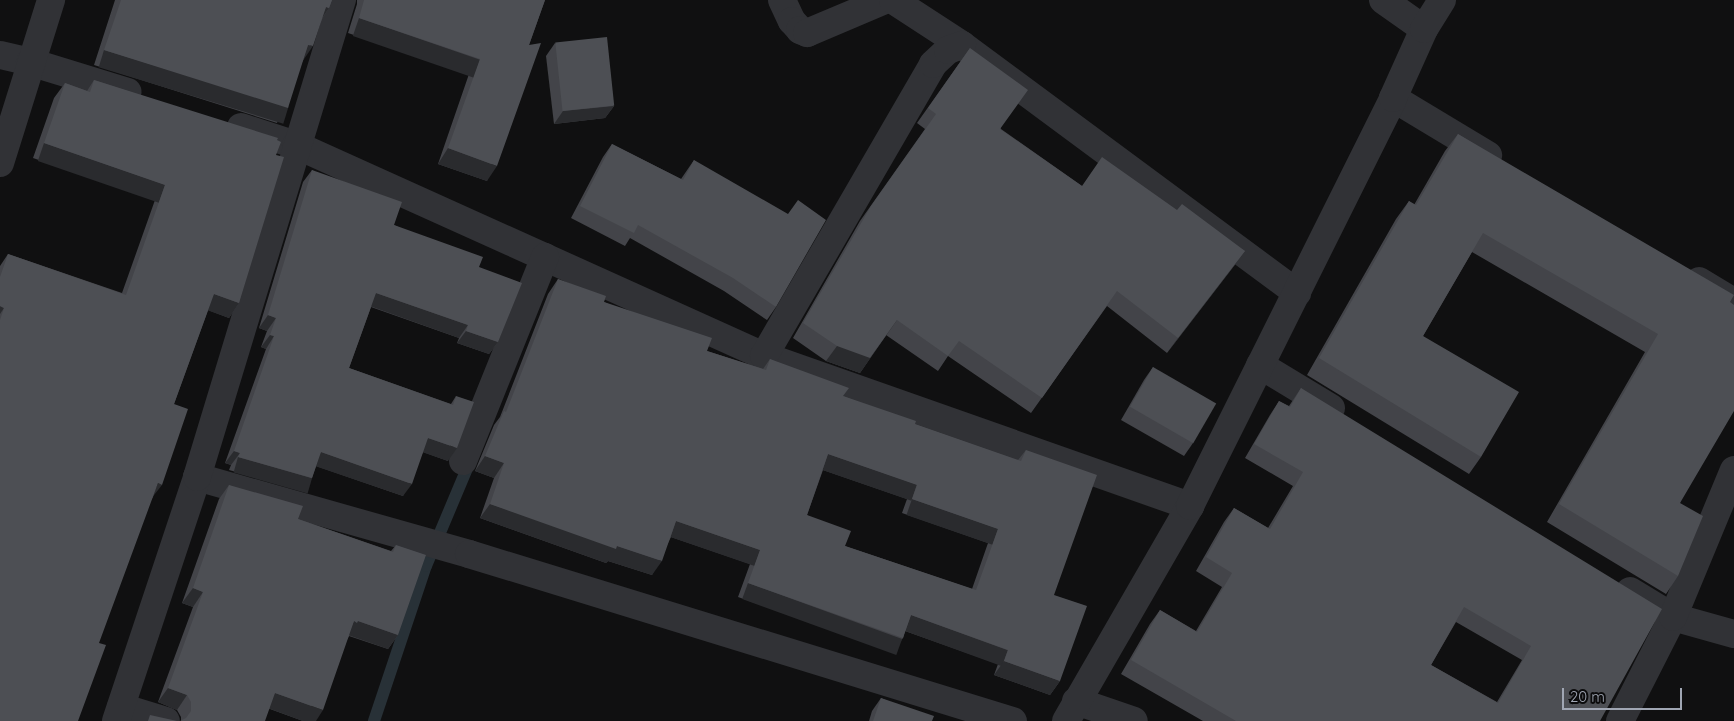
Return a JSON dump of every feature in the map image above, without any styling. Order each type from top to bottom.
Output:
[{"type":"street","points":[[0,162],[50,0]]},
{"type":"street","points":[[166,721],[119,714],[197,477],[296,144],[342,0]]},
{"type":"street","points":[[782,0],[792,21],[800,30],[807,33],[885,0]]},
{"type":"street","points":[[893,0],[962,45],[1297,293]]},
{"type":"street","points":[[1384,0],[1424,29]]},
{"type":"street","points":[[1134,721],[1071,711],[1190,506],[1393,98],[1424,29],[1442,0]]},
{"type":"street","points":[[764,356],[933,64],[948,50],[962,45]]},
{"type":"street","points":[[0,55],[30,62],[154,100]]},
{"type":"street","points":[[1393,98],[1512,170]]},
{"type":"street","points":[[220,121],[296,144],[764,356],[1190,506]]},
{"type":"street","points":[[463,461],[545,257]]},
{"type":"street","points":[[1674,266],[1734,302]]},
{"type":"street","points":[[1260,365],[1353,422]]},
{"type":"street","points":[[1620,721],[1673,617],[1734,470]]},
{"type":"street","points":[[197,477],[469,554],[1013,721]]},
{"type":"street","points":[[1605,576],[1673,617],[1734,634]]},
{"type":"building","points":[[121,0],[332,0],[329,8],[326,7],[313,46],[308,45],[288,108],[104,50]]},
{"type":"building","points":[[364,0],[545,0],[529,45],[541,43],[497,166],[448,148],[480,59],[359,18]]},
{"type":"building","points":[[607,37],[614,106],[562,111],[555,42]]},
{"type":"building","points":[[970,48],[1028,90],[1000,129],[1082,186],[1102,157],[1177,210],[1182,204],[1245,251],[1178,338],[1117,291],[1042,398],[959,341],[948,356],[897,320],[870,358],[837,346],[803,323],[871,206],[936,114],[928,108]]},
{"type":"building","points":[[94,80],[278,138],[277,140],[281,142],[276,155],[284,157],[239,303],[214,294],[174,404],[188,409],[162,485],[158,483],[99,643],[106,645],[78,721],[0,721],[0,320],[4,308],[0,306],[0,277],[8,254],[126,295],[165,185],[44,143],[65,83],[90,92]]},
{"type":"building","points":[[1458,134],[1734,295],[1730,302],[1734,305],[1734,411],[1680,503],[1703,516],[1678,576],[1559,504],[1658,334],[1483,233],[1423,336],[1519,392],[1481,457],[1319,358],[1409,201],[1416,205]]},
{"type":"building","points":[[612,144],[683,180],[694,160],[788,214],[798,200],[826,220],[776,307],[733,278],[638,225],[634,233],[580,206]]},
{"type":"building","points":[[312,170],[402,202],[394,225],[483,257],[479,267],[522,283],[498,342],[466,331],[468,325],[376,293],[349,368],[453,405],[456,396],[474,402],[457,448],[428,438],[412,484],[321,452],[312,478],[238,457],[240,453],[234,451],[274,336],[270,335],[276,318],[268,315]]},
{"type":"building","points":[[558,279],[606,296],[604,302],[712,338],[707,351],[766,370],[770,359],[849,388],[843,396],[916,421],[915,424],[1021,461],[1026,450],[1097,475],[1054,595],[1087,606],[1060,681],[1004,661],[1008,650],[911,615],[903,638],[748,583],[760,550],[676,521],[662,561],[617,546],[616,549],[490,504],[504,463],[485,456],[504,411],[506,412]],"holes":[[[828,454],[917,485],[912,499],[998,529],[976,590],[845,546],[851,531],[807,515]]]},
{"type":"building","points":[[1153,367],[1216,404],[1193,443],[1130,407]]},
{"type":"building","points":[[1301,388],[1662,609],[1600,721],[1236,721],[1131,660],[1160,610],[1197,632],[1232,573],[1206,557],[1234,508],[1270,529],[1303,472],[1254,444],[1279,401],[1290,407]],"holes":[[[1464,607],[1531,646],[1498,703],[1431,665]]]},
{"type":"building","points":[[229,485],[303,506],[298,519],[393,552],[396,545],[426,555],[398,635],[354,621],[323,710],[275,693],[265,721],[180,721],[186,718],[191,711],[191,702],[187,695],[168,688],[203,592],[193,588]]},
{"type":"building","points":[[881,698],[934,716],[932,721],[873,721]]},
{"type":"building","points":[[150,715],[177,721],[148,721]]},
{"type":"waterway","points":[[374,721],[426,566],[471,459]]}]
